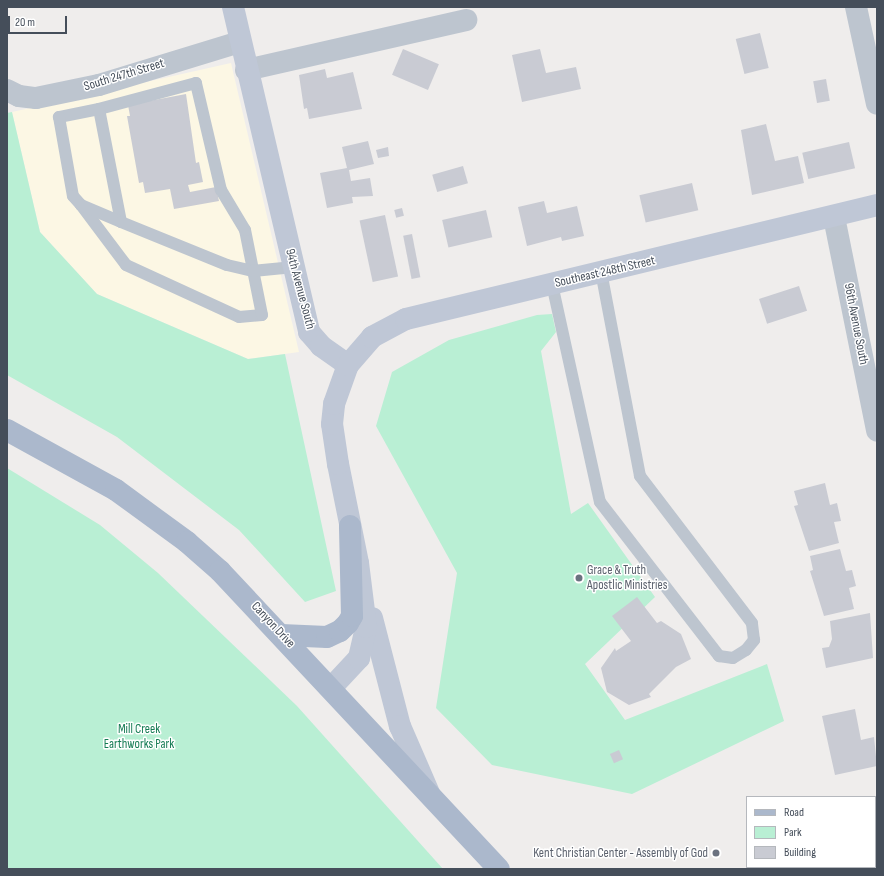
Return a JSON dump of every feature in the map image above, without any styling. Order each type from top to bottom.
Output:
[{"type":"main road","name":"Canyon Drive","points":[[7,430],[78,466],[154,516],[220,571],[499,869]]},
{"type":"main road","points":[[281,635],[327,636],[340,631],[348,623],[352,616],[350,526]]},
{"type":"street","name":"94th Avenue South","points":[[233,7],[246,70],[310,332],[321,346],[348,366]]},
{"type":"street","points":[[856,7],[877,104]]},
{"type":"street","points":[[246,70],[466,20]]},
{"type":"street","name":"South 247th Street","points":[[7,90],[19,96],[36,98],[99,85],[240,42]]},
{"type":"street","name":"Southeast 248th Street","points":[[348,366],[372,337],[406,319],[834,217],[877,205]]},
{"type":"street","name":"96th Avenue South","points":[[834,217],[877,431]]},
{"type":"street","points":[[348,366],[339,384],[332,424],[350,526],[392,700],[429,793]]},
{"type":"street","points":[[331,688],[352,668],[364,643],[366,627],[358,563]]},
{"type":"lane","points":[[196,83],[221,190],[245,230],[262,315],[239,317],[126,265],[81,205],[73,196],[59,117],[99,109],[196,83]]},
{"type":"lane","points":[[99,109],[121,222]]},
{"type":"lane","points":[[81,205],[227,265],[254,271],[294,267]]},
{"type":"lane","points":[[552,284],[600,502],[720,656],[733,658],[746,650],[754,640],[752,623],[640,476],[601,272]]},
{"type":"shaded area","points":[[231,63],[299,352],[248,359],[97,294],[40,232],[12,112]]},
{"type":"green space","points":[[12,112],[40,232],[97,294],[248,359],[285,354],[336,591],[305,602],[239,530],[117,437],[7,375],[7,113]]},
{"type":"green space","points":[[552,314],[556,332],[541,351],[571,514],[588,503],[655,597],[585,664],[625,720],[767,664],[784,721],[632,794],[492,765],[436,708],[457,573],[376,426],[392,372],[449,340],[537,315]]},
{"type":"green space","name":"Mill Creek Earthworks Park","points":[[7,468],[100,525],[158,573],[297,706],[443,869],[7,869]]},
{"type":"building","points":[[760,33],[769,68],[744,74],[736,39]]},
{"type":"building","points":[[403,49],[439,64],[428,90],[392,75]]},
{"type":"building","points":[[540,49],[546,73],[576,67],[581,89],[522,102],[512,55]]},
{"type":"building","points":[[325,69],[327,78],[353,72],[362,109],[309,119],[307,108],[304,109],[299,75]]},
{"type":"building","points":[[826,79],[830,101],[817,103],[813,81]]},
{"type":"building","points":[[186,94],[196,163],[199,162],[203,182],[188,185],[190,192],[216,187],[219,201],[174,209],[170,189],[145,193],[143,182],[139,183],[127,116],[130,116],[128,105]]},
{"type":"building","points":[[766,124],[775,161],[798,156],[804,183],[752,195],[741,130]]},
{"type":"building","points":[[368,141],[374,164],[349,170],[351,181],[370,178],[373,196],[352,197],[353,203],[327,208],[320,173],[347,168],[342,147]]},
{"type":"building","points":[[849,142],[855,168],[808,179],[802,153]]},
{"type":"building","points":[[388,147],[389,156],[378,158],[376,150]]},
{"type":"building","points":[[463,166],[468,183],[437,192],[432,175]]},
{"type":"building","points":[[692,183],[698,210],[646,222],[639,195]]},
{"type":"building","points":[[544,201],[547,213],[577,206],[584,236],[562,241],[561,237],[527,246],[518,207]]},
{"type":"building","points":[[402,208],[404,216],[396,218],[394,210]]},
{"type":"building","points":[[486,210],[492,237],[448,247],[442,220]]},
{"type":"building","points":[[385,215],[398,277],[373,282],[360,220]]},
{"type":"building","points":[[412,234],[420,277],[412,279],[403,236]]},
{"type":"building","points":[[799,286],[807,311],[767,324],[759,299]]},
{"type":"building","points":[[825,483],[830,505],[837,503],[841,521],[834,522],[839,543],[809,551],[794,506],[798,505],[794,491]]},
{"type":"building","points":[[840,549],[846,571],[852,570],[856,586],[849,588],[854,609],[824,616],[810,571],[813,570],[810,556]]},
{"type":"building","points":[[637,597],[657,623],[661,621],[681,634],[691,659],[676,667],[649,694],[651,697],[629,705],[607,692],[601,668],[615,648],[616,651],[631,641],[612,616]]},
{"type":"building","points":[[870,613],[873,658],[826,668],[822,648],[829,647],[832,639],[830,621]]},
{"type":"building","points":[[855,709],[861,740],[874,737],[877,766],[835,775],[822,716]]},
{"type":"building","points":[[619,750],[623,759],[614,763],[610,754]]},
{"type":"place","name":"Grace & Truth Apostlic Ministries","points":[[579,578]]},
{"type":"place","name":"Kent Christian Center - Assembly of God","points":[[716,853]]}]
